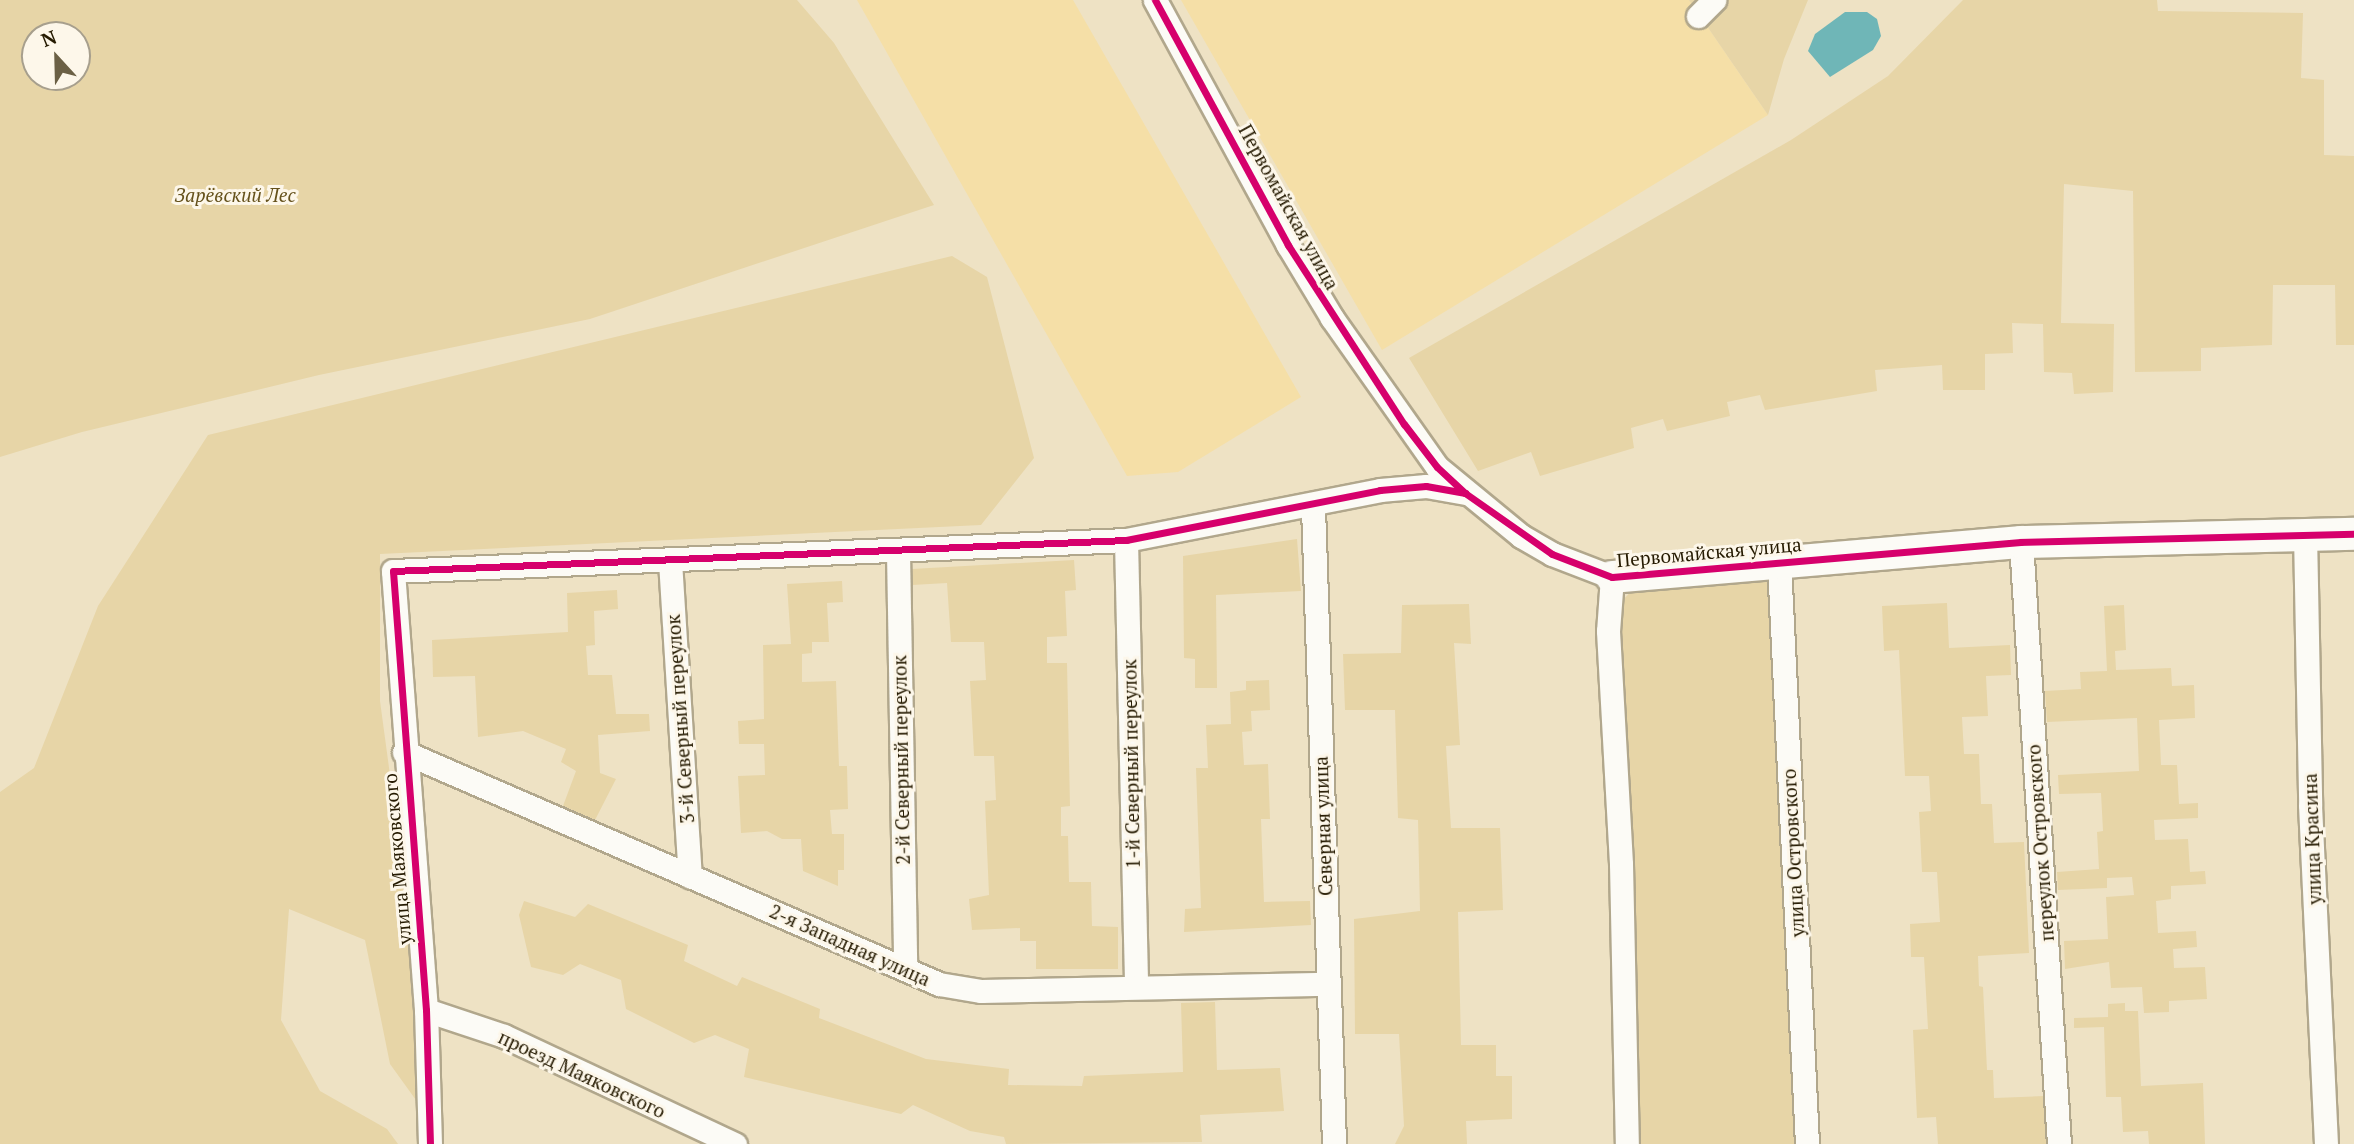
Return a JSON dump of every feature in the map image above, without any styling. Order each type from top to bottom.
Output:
[{"type":"street","name":"Первомайская улица","points":[[1155,0],[1332,317],[1412,435],[1437,467],[1465,493],[1552,554],[1612,577],[2021,542],[2305,533],[2354,534]]},
{"type":"street","points":[[670,561],[1126,540],[1403,488],[1426,486],[1465,493]]},
{"type":"street","name":"Северная улица","points":[[1313,507],[1334,1144]]},
{"type":"street","name":"улица Красина","points":[[2305,533],[2310,805],[2326,1144]]},
{"type":"street","name":"1-й Северный переулок","points":[[1126,540],[1136,987]]},
{"type":"street","name":"переулок Островского","points":[[2021,542],[2059,1144]]},
{"type":"street","name":"2-й Северный переулок","points":[[898,552],[905,968]]},
{"type":"street","name":"улица Маяковского","points":[[430,1144],[426,1010],[404,752],[393,571],[670,561]]},
{"type":"street","name":"3-й Северный переулок","points":[[670,561],[690,876]]},
{"type":"street","name":"улица Островского","points":[[1779,563],[1807,1144]]},
{"type":"street","points":[[1612,577],[1608,631],[1620,864],[1627,1144]]},
{"type":"street","name":"2-я Западная улица","points":[[404,752],[939,984],[981,991],[1328,984]]},
{"type":"street","name":"проезд Маяковского","points":[[426,1010],[504,1036],[735,1144]]},
{"type":"shaded area","points":[[857,0],[1073,0],[1301,397],[1178,472],[1127,476]]},
{"type":"shaded area","points":[[1181,0],[1689,0],[1768,115],[1382,350]]},
{"type":"green space","name":"Зарёвский Лес","points":[[0,0],[797,0],[834,43],[934,205],[590,319],[319,375],[82,432],[0,457]]},
{"type":"green space","points":[[1689,0],[1808,0],[1784,59],[1768,115]]},
{"type":"green space","points":[[1963,0],[2157,0],[2158,11],[2303,13],[2301,78],[2324,80],[2324,155],[2354,156],[2354,345],[2336,345],[2335,285],[2273,285],[2272,345],[2201,348],[2201,371],[2135,372],[2133,191],[2064,184],[2061,323],[2114,324],[2113,392],[2074,394],[2072,373],[2044,372],[2043,324],[2012,323],[2013,353],[1985,354],[1985,390],[1943,390],[1942,365],[1875,370],[1877,391],[1765,410],[1760,395],[1727,402],[1730,416],[1667,431],[1663,419],[1631,428],[1634,448],[1540,476],[1531,452],[1478,471],[1409,358],[1791,140],[1888,76]]},
{"type":"green space","points":[[952,256],[987,277],[1034,458],[981,525],[380,554],[380,701],[417,975],[426,1114],[390,1064],[365,940],[289,909],[281,1020],[320,1091],[387,1129],[398,1144],[0,1144],[0,792],[34,768],[98,606],[208,435]]},
{"type":"green space","points":[[1297,539],[1301,591],[1216,595],[1217,688],[1195,688],[1195,659],[1184,658],[1183,556]]},
{"type":"green space","points":[[1074,560],[1076,590],[1065,591],[1067,636],[1047,637],[1047,663],[1067,663],[1070,806],[1061,807],[1061,836],[1068,836],[1069,882],[1091,882],[1092,926],[1118,927],[1118,969],[1036,969],[1036,941],[1020,941],[1020,928],[972,930],[969,899],[989,895],[985,801],[996,800],[994,756],[974,756],[970,681],[986,680],[984,642],[951,642],[947,583],[912,585],[912,569]]},
{"type":"green space","points":[[1774,572],[1798,1144],[1634,1144],[1617,634],[1622,601],[1639,583]]},
{"type":"green space","points":[[842,581],[843,602],[827,603],[829,642],[812,642],[812,653],[802,654],[802,682],[836,681],[839,766],[847,766],[848,809],[830,810],[832,834],[844,834],[844,870],[838,870],[838,886],[803,871],[801,839],[782,839],[767,831],[741,833],[738,776],[765,775],[764,744],[739,744],[738,721],[764,719],[763,645],[791,644],[787,584]]},
{"type":"green space","points":[[617,590],[618,609],[594,611],[595,645],[586,646],[588,675],[612,675],[616,714],[649,714],[650,731],[598,735],[600,773],[616,779],[595,820],[563,806],[576,771],[561,762],[566,749],[523,731],[478,737],[475,676],[433,677],[432,640],[568,632],[567,593]]},
{"type":"green space","points":[[1947,603],[1949,648],[2010,645],[2011,675],[1986,676],[1988,716],[1962,717],[1964,754],[1979,754],[1981,804],[1992,804],[1994,843],[2024,842],[2029,953],[1978,956],[1979,986],[1983,987],[1987,1070],[1993,1070],[1994,1098],[2044,1096],[2047,1144],[1938,1144],[1936,1117],[1917,1118],[1913,1030],[1928,1029],[1924,957],[1911,957],[1910,924],[1940,922],[1937,872],[1922,872],[1919,812],[1931,811],[1929,776],[1905,776],[1899,650],[1884,651],[1882,606]]},
{"type":"green space","points":[[1469,604],[1471,644],[1454,643],[1460,745],[1446,746],[1451,828],[1500,828],[1503,910],[1458,912],[1461,1045],[1496,1045],[1496,1076],[1512,1076],[1512,1119],[1466,1121],[1467,1144],[1395,1144],[1404,1126],[1399,1034],[1355,1034],[1354,919],[1420,911],[1418,820],[1398,818],[1395,710],[1345,710],[1343,654],[1401,653],[1402,605]]},
{"type":"green space","points":[[2124,605],[2126,650],[2115,651],[2116,670],[2171,668],[2172,686],[2194,685],[2195,718],[2159,720],[2161,765],[2177,765],[2179,804],[2198,803],[2198,818],[2154,820],[2155,840],[2188,839],[2190,872],[2205,871],[2206,884],[2171,886],[2171,899],[2156,901],[2158,933],[2196,931],[2197,947],[2173,949],[2174,968],[2205,967],[2207,999],[2169,1001],[2169,1012],[2144,1013],[2142,987],[2111,988],[2109,962],[2065,969],[2064,941],[2108,939],[2106,897],[2134,895],[2132,877],[2107,878],[2107,888],[2058,890],[2057,872],[2099,869],[2097,832],[2103,831],[2101,793],[2059,794],[2058,775],[2139,771],[2137,718],[2047,722],[2045,691],[2081,689],[2080,672],[2107,671],[2104,606]]},
{"type":"green space","points":[[1269,680],[1270,710],[1251,711],[1252,731],[1242,732],[1244,765],[1268,764],[1270,819],[1261,819],[1264,902],[1310,901],[1311,925],[1184,932],[1185,909],[1201,908],[1196,768],[1208,768],[1206,725],[1231,724],[1230,692],[1246,690],[1246,681]]},
{"type":"green space","points":[[524,901],[575,917],[588,904],[688,945],[684,961],[737,986],[742,977],[820,1009],[819,1018],[926,1059],[1009,1069],[1008,1085],[1082,1086],[1084,1076],[1183,1072],[1181,1003],[1215,1002],[1217,1070],[1280,1068],[1284,1111],[1200,1115],[1202,1142],[1006,1144],[1004,1137],[970,1131],[913,1105],[901,1114],[744,1077],[749,1049],[715,1035],[694,1043],[626,1009],[621,980],[580,964],[563,975],[531,967],[519,915]]},
{"type":"green space","points":[[2125,1003],[2125,1011],[2138,1011],[2141,1086],[2203,1083],[2205,1144],[2149,1144],[2148,1131],[2123,1132],[2121,1097],[2106,1097],[2104,1027],[2074,1028],[2074,1018],[2108,1017],[2108,1004]]},
{"type":"water","points":[[1845,12],[1867,12],[1877,19],[1881,36],[1873,50],[1830,77],[1808,51],[1815,34]]},
{"type":"cycle path","points":[[1155,0],[1288,245],[1404,424],[1437,467],[1465,493],[1552,554],[1612,577],[2021,542],[2354,534]]},
{"type":"cycle path","points":[[430,1144],[426,1010],[393,571],[1126,540],[1380,490],[1426,486],[1465,493]]}]
